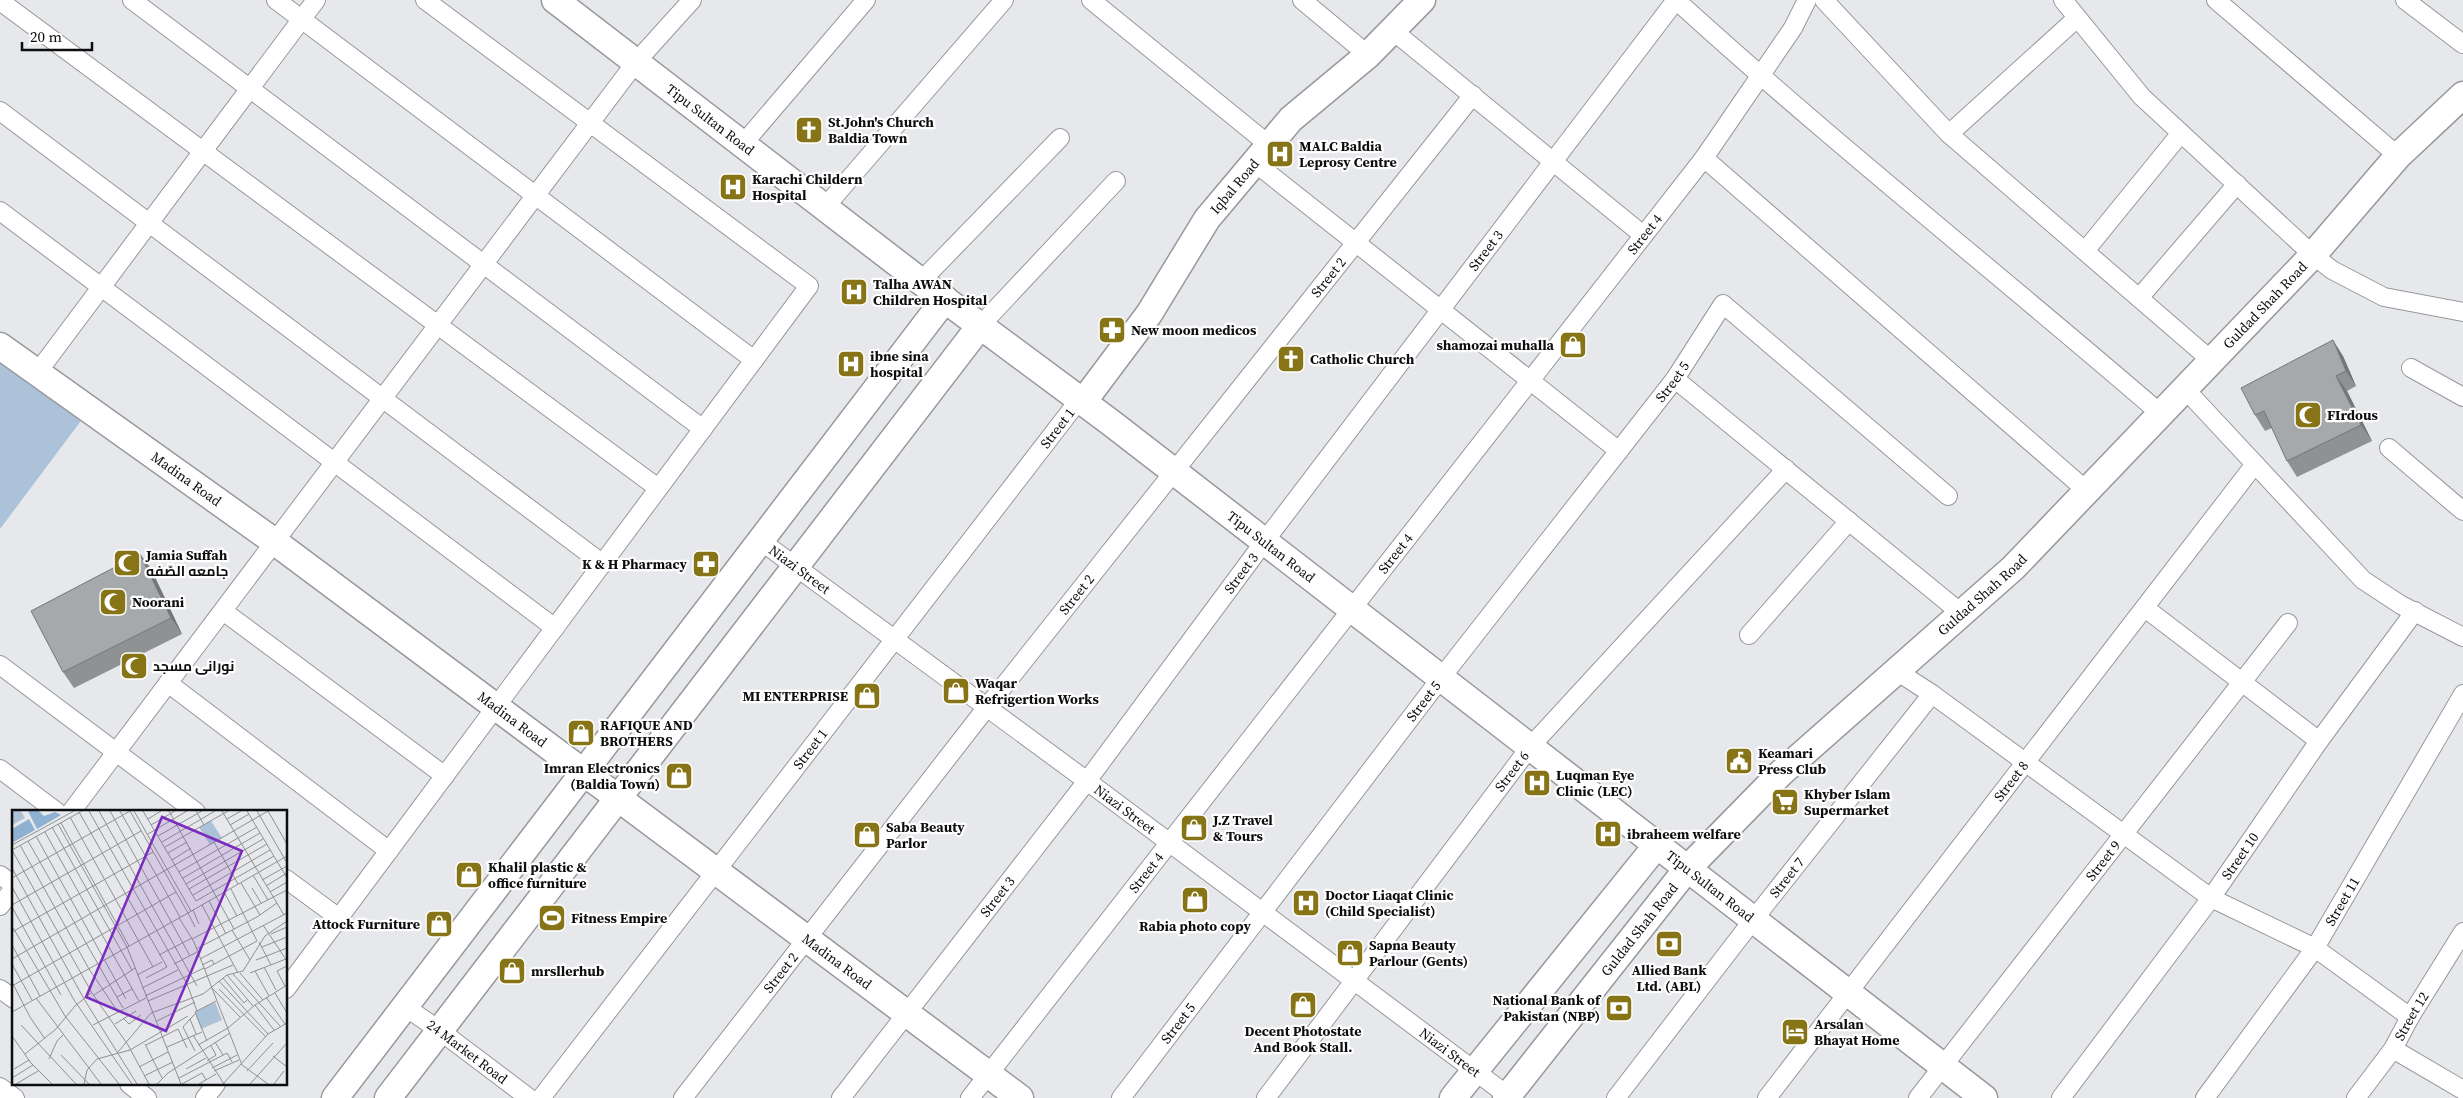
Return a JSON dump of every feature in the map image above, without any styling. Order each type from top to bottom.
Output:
[{"type":"street","points":[[132,0],[703,429]]},
{"type":"street","points":[[276,0],[754,360]]},
{"type":"street","points":[[38,373],[316,0]]},
{"type":"street","points":[[288,985],[809,286],[425,0]]},
{"type":"street","points":[[72,810],[636,62],[692,0]]},
{"type":"street","points":[[743,144],[866,0]]},
{"type":"street","points":[[825,207],[1004,0]]},
{"type":"street","points":[[1091,0],[1356,243],[1619,451]]},
{"type":"street","points":[[1302,0],[1368,55]]},
{"type":"street","name":"Iqbal Road","points":[[1081,401],[1148,314],[1207,219],[1261,154],[1291,119],[1368,55],[1422,0]]},
{"type":"street","points":[[1676,0],[1760,76],[2038,307],[2161,414]]},
{"type":"street","name":"Street 3","points":[[840,1098],[1087,781],[1264,542],[1676,0]]},
{"type":"street","name":"Street 4","points":[[970,1098],[1704,158],[1792,28],[1807,0]]},
{"type":"street","points":[[1824,0],[1948,134],[2212,360]]},
{"type":"street","points":[[2063,0],[2142,97],[2313,255],[2332,270],[2384,296],[2463,312]]},
{"type":"street","points":[[2216,0],[2398,156]]},
{"type":"street","points":[[2405,0],[2463,44]]},
{"type":"street","points":[[0,1],[658,488]]},
{"type":"street","name":"Tipu Sultan Road","points":[[563,2],[636,62],[1174,472],[1984,1098]]},
{"type":"street","points":[[1948,134],[2077,18]]},
{"type":"street","points":[[1392,30],[1643,235]]},
{"type":"street","name":"Street 2","points":[[683,1098],[987,707],[1473,95]]},
{"type":"street","name":"Guldad Shah Road","points":[[1508,1097],[1687,869],[1781,773],[1895,670],[2013,568],[2313,255],[2398,156],[2463,95]]},
{"type":"street","points":[[0,111],[602,564]]},
{"type":"street","points":[[2084,251],[2181,133]]},
{"type":"street","points":[[921,281],[1060,138]]},
{"type":"street","points":[[1704,158],[2087,491]]},
{"type":"street","points":[[388,1098],[980,326],[1116,181]]},
{"type":"street","points":[[2139,298],[2237,184]]},
{"type":"street","points":[[0,211],[555,628]]},
{"type":"street","points":[[335,1098],[945,299]]},
{"type":"street","name":"Street 5","points":[[1121,1098],[1441,678],[1675,379],[1723,304],[1948,496]]},
{"type":"street","name":"Madina Road","points":[[0,346],[275,542],[618,796],[1020,1098]]},
{"type":"street","points":[[2410,368],[2463,397]]},
{"type":"street","points":[[1675,379],[1961,612]]},
{"type":"street","points":[[2185,389],[2363,580],[2463,637]]},
{"type":"street","name":"Street 1","points":[[541,1098],[1081,401]]},
{"type":"street","points":[[2389,448],[2463,511]]},
{"type":"street","name":"Street 8","points":[[1767,1098],[2255,464]]},
{"type":"street","name":"Street 6","points":[[1266,1098],[1530,747],[1786,469]]},
{"type":"street","points":[[1749,635],[1849,521]]},
{"type":"street","name":"Niazi Street","points":[[761,541],[1087,781],[1508,1097]]},
{"type":"street","points":[[2145,608],[2319,741]]},
{"type":"street","points":[[222,611],[445,776]]},
{"type":"street","name":"Street 10","points":[[2061,1098],[2211,898],[2319,741],[2415,611]]},
{"type":"street","name":"Street 9","points":[[1918,1098],[2288,623]]},
{"type":"street","points":[[0,665],[193,810]]},
{"type":"street","points":[[1895,670],[1932,694],[2211,898],[2315,948],[2410,1018]]},
{"type":"street","points":[[168,683],[389,850]]},
{"type":"street","name":"Street 7","points":[[1616,1098],[1753,920],[1932,694]]},
{"type":"street","name":"Street 11","points":[[2205,1098],[2315,948],[2463,694]]},
{"type":"street","points":[[0,769],[54,810]]},
{"type":"street","points":[[1454,1098],[1656,845]]},
{"type":"street","points":[[0,874],[12,884]]},
{"type":"street","points":[[288,880],[339,918]]},
{"type":"street","points":[[0,906],[12,889]]},
{"type":"street","name":"Street 12","points":[[2356,1098],[2393,1049],[2463,932]]},
{"type":"street","points":[[0,989],[12,998]]},
{"type":"street","name":"24 Market Road","points":[[404,1006],[529,1098]]},
{"type":"street","points":[[2393,1049],[2463,1090]]},
{"type":"street","points":[[132,1086],[148,1098]]},
{"type":"street","points":[[205,1098],[214,1086]]},
{"type":"street","points":[[0,1087],[15,1098]]},
{"type":"shaded area","points":[[0,346],[89,410],[0,529]]},
{"type":"building","name":"FIrdous","points":[[2333,340],[2346,371],[2336,376],[2361,425],[2287,461],[2264,411],[2255,415],[2241,388]]},
{"type":"building","points":[[140,554],[171,618],[63,672],[31,611]]},
{"type":"place","name":"St.John's Church Baldia Town","points":[[809,130]]},
{"type":"place","name":"MALC Baldia Leprosy Centre","points":[[1280,154]]},
{"type":"place","name":"Karachi Childern Hospital","points":[[733,187]]},
{"type":"place","name":"Talha AWAN Children Hospital","points":[[854,292]]},
{"type":"place","name":"New moon medicos","points":[[1112,330]]},
{"type":"place","name":"shamozai muhalla","points":[[1573,345]]},
{"type":"place","name":"Catholic Church","points":[[1291,359]]},
{"type":"place","name":"ibne sina hospital","points":[[851,364]]},
{"type":"place","name":"FIrdous","points":[[2308,415]]},
{"type":"place","name":"Jamia Suffah جامعه الصّفه","points":[[127,563]]},
{"type":"place","name":"K & H Pharmacy","points":[[706,564]]},
{"type":"place","name":"Noorani","points":[[113,602]]},
{"type":"place","name":"نورانی مسجد","points":[[134,666]]},
{"type":"place","name":"Waqar Refrigertion Works","points":[[956,691]]},
{"type":"place","name":"MI ENTERPRISE","points":[[867,696]]},
{"type":"place","name":"RAFIQUE AND BROTHERS","points":[[581,733]]},
{"type":"place","name":"Keamari Press Club","points":[[1739,761]]},
{"type":"place","name":"Imran Electronics (Baldia Town)","points":[[679,776]]},
{"type":"place","name":"Luqman Eye Clinic (LEC)","points":[[1537,783]]},
{"type":"place","name":"Khyber Islam Supermarket","points":[[1785,802]]},
{"type":"place","name":"J.Z Travel & Tours","points":[[1194,828]]},
{"type":"place","name":"ibraheem welfare","points":[[1608,834]]},
{"type":"place","name":"Saba Beauty Parlor","points":[[867,835]]},
{"type":"place","name":"Khalil plastic & office furniture","points":[[469,875]]},
{"type":"place","name":"Rabia photo copy","points":[[1195,900]]},
{"type":"place","name":"Doctor Liaqat Clinic (Child Specialist)","points":[[1306,903]]},
{"type":"place","name":"Fitness Empire","points":[[552,918]]},
{"type":"place","name":"Attock Furniture","points":[[439,924]]},
{"type":"place","name":"Allied Bank Ltd. (ABL)","points":[[1669,944]]},
{"type":"place","name":"Sapna Beauty Parlour (Gents)","points":[[1350,953]]},
{"type":"place","name":"mrsllerhub","points":[[512,971]]},
{"type":"place","name":"Decent Photostate And Book Stall.","points":[[1303,1005]]},
{"type":"place","name":"National Bank of Pakistan (NBP)","points":[[1619,1008]]},
{"type":"place","name":"Arsalan Bhayat Home","points":[[1795,1032]]}]
